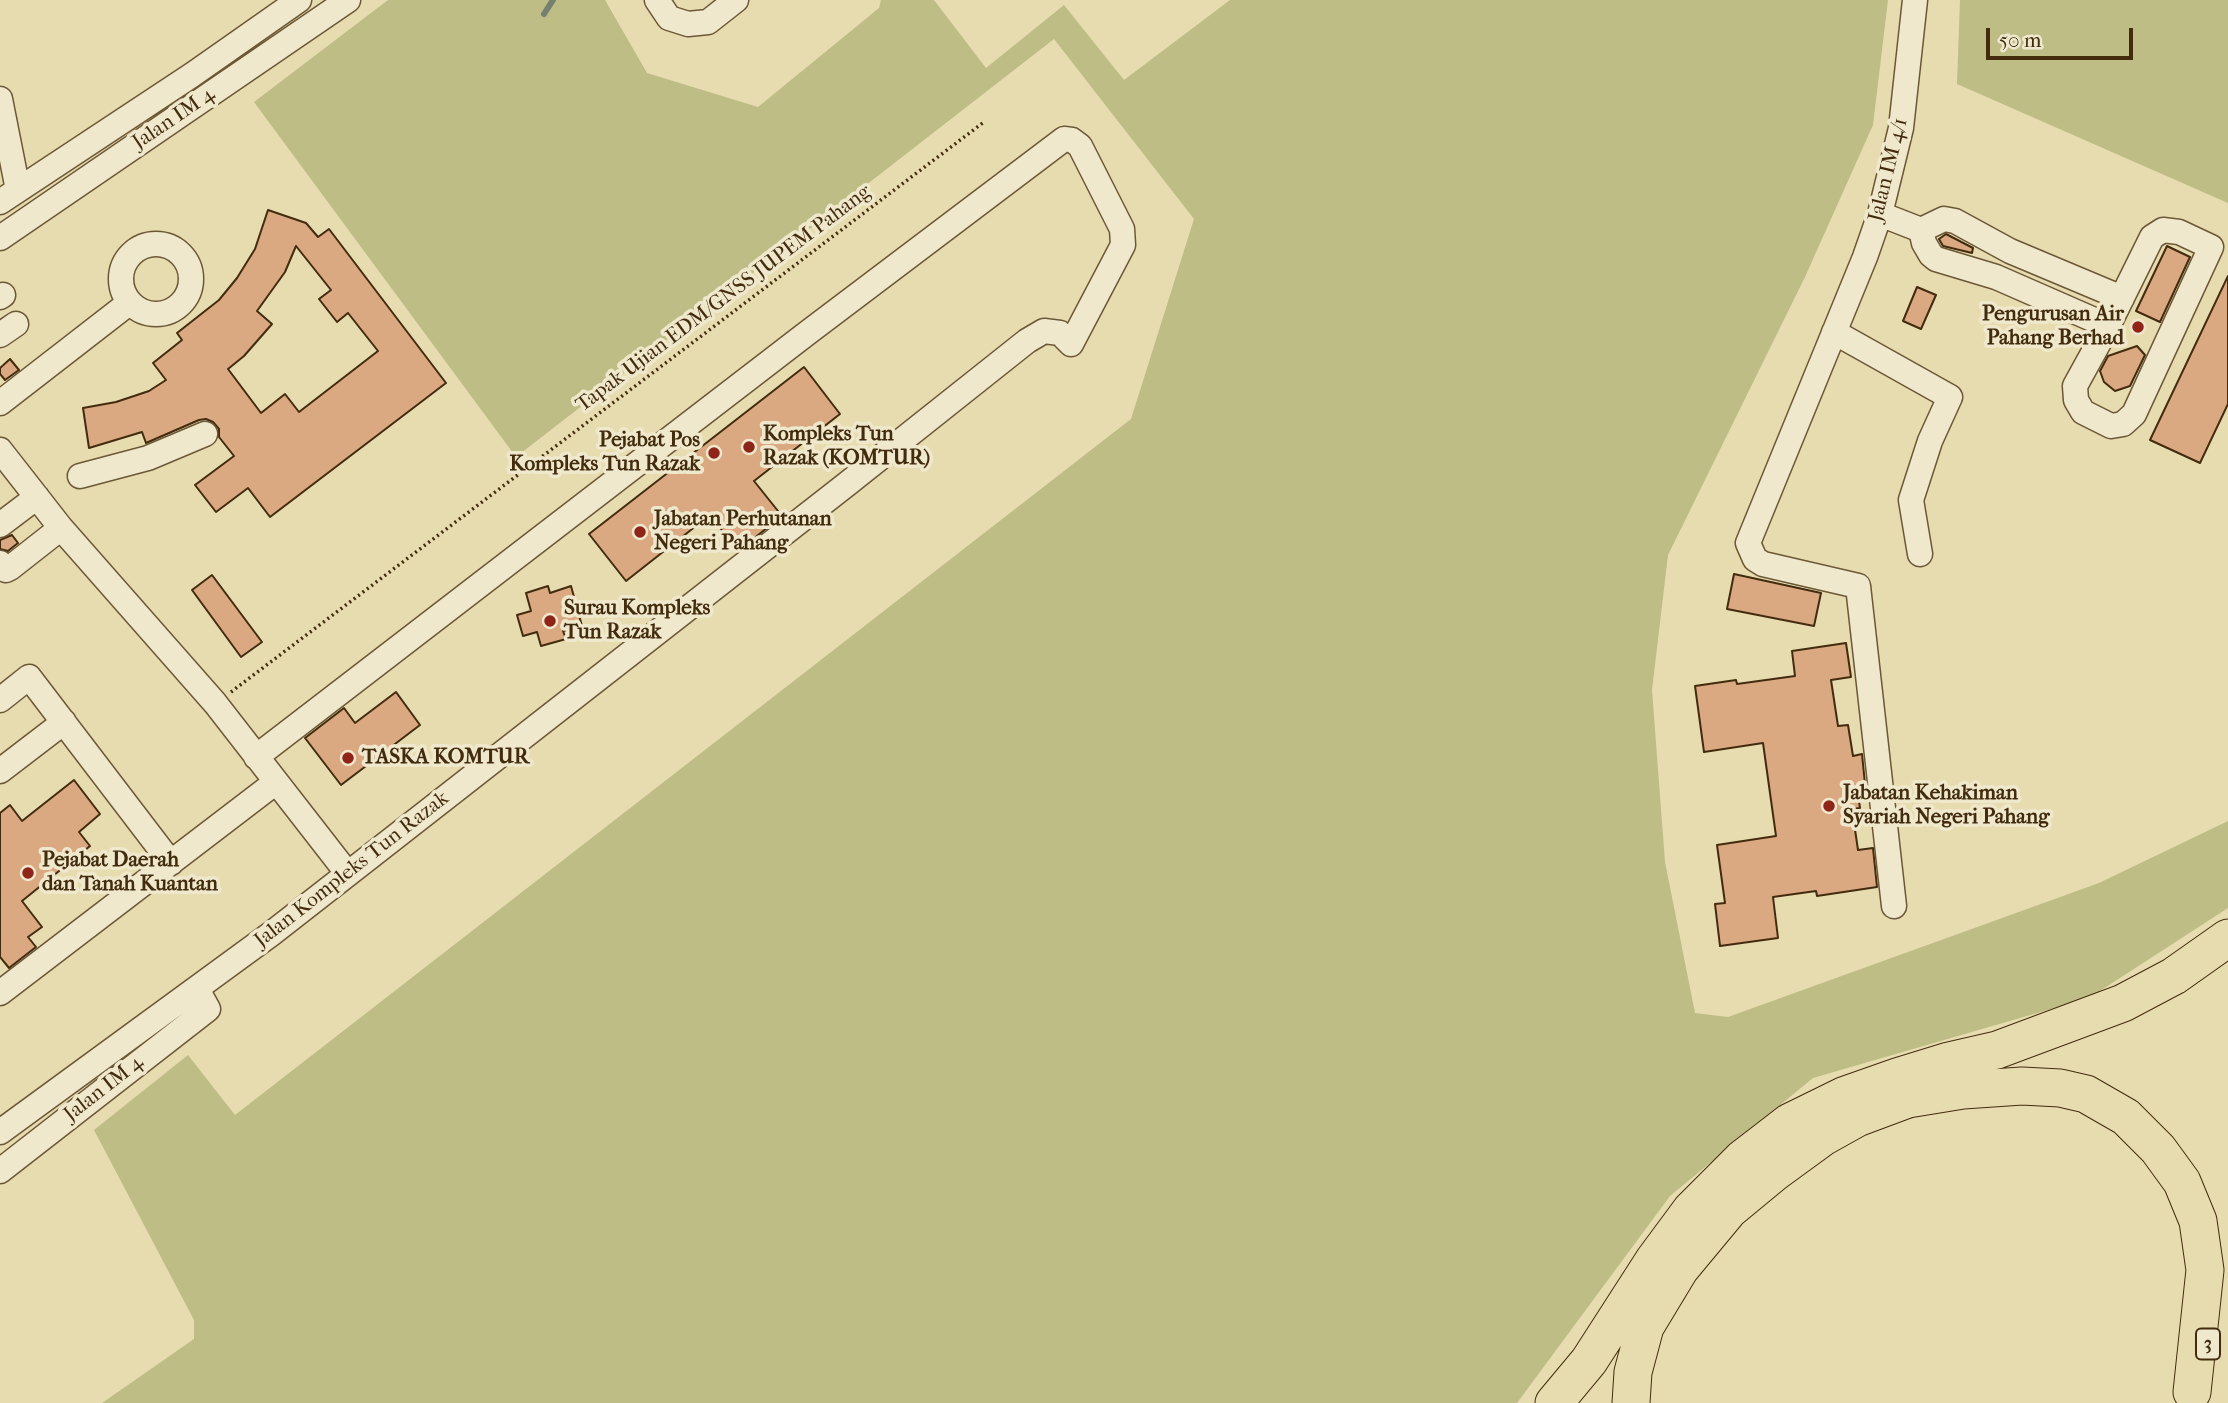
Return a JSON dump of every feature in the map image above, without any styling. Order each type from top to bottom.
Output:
[{"type":"highway","points":[[1554,1403],[1589,1361],[1654,1260],[1691,1210],[1742,1160],[1790,1122],[1843,1096],[1896,1077],[1997,1050],[2123,1003],[2174,976],[2228,938]]},
{"type":"highway","points":[[1631,1403],[1633,1372],[1646,1327],[1680,1269],[1729,1210],[1775,1172],[1857,1118],[1908,1100],[1963,1090],[2022,1086],[2060,1088],[2086,1094],[2126,1117],[2158,1149],[2182,1182],[2198,1221],[2205,1270],[2190,1397]]},
{"type":"highway","name":"3","points":[[2190,1397],[2228,1285]]},
{"type":"street","name":"Jalan IM 4","points":[[9,196],[192,75],[299,0]]},
{"type":"street","name":"Jalan IM 4","points":[[0,238],[348,0]]},
{"type":"street","points":[[657,0],[670,18],[688,24],[708,22],[736,0]]},
{"type":"street","name":"Jalan IM 4/1","points":[[1894,906],[1858,586],[1762,564],[1755,559],[1748,543],[1866,257],[1880,214],[1901,128],[1915,0]]},
{"type":"street","points":[[192,75],[208,96]]},
{"type":"street","points":[[0,99],[9,196]]},
{"type":"street","name":"Jalan Kompleks Tun Razak","points":[[203,999],[348,874],[670,622],[695,584],[805,498],[847,484],[1027,341],[1044,331],[1060,333],[1072,344],[1123,245],[1122,229],[1080,146],[1072,140],[1064,139],[256,757]]},
{"type":"street","points":[[1880,214],[1921,230],[1944,219],[1955,221],[2010,251],[2122,298]]},
{"type":"street","points":[[2163,229],[2179,232],[2220,251],[2134,414],[2123,424],[2111,426],[2083,412],[2076,400],[2075,386],[2122,298],[2152,237],[2163,229]]},
{"type":"street","points":[[1921,230],[1924,243],[1936,259],[1996,277],[2109,326]]},
{"type":"street","points":[[0,403],[129,303]]},
{"type":"street","points":[[1834,332],[1950,397],[1930,441],[1911,500],[1920,554]]},
{"type":"street","points":[[80,476],[148,458],[205,434]]},
{"type":"street","points":[[0,450],[61,528],[215,704],[348,874]]},
{"type":"street","points":[[0,525],[37,497]]},
{"type":"street","points":[[0,563],[6,570],[10,568],[61,528]]},
{"type":"street","points":[[0,700],[29,677],[170,863]]},
{"type":"street","points":[[0,771],[64,722]]},
{"type":"street","points":[[0,993],[276,782]]},
{"type":"street","name":"Jalan IM 4","points":[[0,1132],[203,999]]},
{"type":"street","name":"Jalan IM 4","points":[[0,1171],[203,999]]},
{"type":"path","name":"Tapak Ujian EDM/GNSS JUPEM Pahang","points":[[215,704],[984,122]]},
{"type":"shaded area","points":[[388,0],[605,0],[647,73],[758,107],[879,8],[881,0],[934,0],[986,68],[1064,5],[1124,80],[1230,0],[1888,0],[1873,125],[1805,277],[1668,555],[1652,690],[1665,862],[1695,1013],[1728,1017],[2099,883],[2228,821],[2228,908],[2089,998],[1813,1078],[1670,1196],[1517,1403],[102,1403],[194,1339],[194,1320],[94,1130],[188,1055],[235,1115],[1131,419],[1194,219],[1054,39],[516,457],[254,102]]},
{"type":"shaded area","points":[[1960,0],[2228,0],[2228,203],[1957,84]]},
{"type":"building","points":[[268,210],[306,223],[318,237],[329,229],[446,383],[270,517],[248,488],[216,512],[195,485],[234,456],[219,437],[219,429],[213,422],[199,420],[146,443],[142,432],[89,448],[83,408],[116,402],[149,391],[166,380],[153,363],[182,340],[177,333],[219,300],[255,249]],"holes":[[[296,246],[331,290],[319,299],[337,322],[348,313],[378,351],[299,412],[285,394],[261,413],[228,369],[244,356],[272,324],[257,311],[285,272]]]},
{"type":"building","points":[[1946,234],[1973,248],[1972,253],[1943,246],[1939,239]]},
{"type":"building","points":[[2167,246],[2190,257],[2160,322],[2136,311]]},
{"type":"building","points":[[2228,276],[2228,404],[2200,463],[2150,440]]},
{"type":"building","points":[[1917,287],[1936,295],[1921,329],[1903,321]]},
{"type":"building","points":[[2137,346],[2145,355],[2130,386],[2115,391],[2104,382],[2100,371],[2108,356]]},
{"type":"building","points":[[10,359],[19,370],[5,380],[0,374],[0,368]]},
{"type":"building","name":"Kompleks Tun Razak (KOMTUR)","points":[[804,367],[840,414],[754,481],[782,516],[738,551],[710,515],[626,581],[589,534]]},
{"type":"building","points":[[12,535],[18,543],[8,551],[0,549],[0,540]]},
{"type":"building","points":[[1734,574],[1821,593],[1814,626],[1727,609]]},
{"type":"building","points":[[212,575],[262,642],[241,657],[192,590]]},
{"type":"building","name":"Surau Kompleks Tun Razak","points":[[548,586],[550,593],[571,586],[582,626],[563,631],[566,639],[541,646],[537,632],[523,636],[517,615],[531,611],[526,593]]},
{"type":"building","points":[[1846,643],[1851,677],[1831,680],[1838,726],[1848,725],[1853,756],[1862,754],[1866,794],[1858,795],[1860,808],[1852,809],[1858,850],[1873,848],[1877,887],[1817,896],[1816,891],[1773,897],[1778,938],[1720,946],[1715,904],[1725,903],[1717,845],[1776,836],[1763,743],[1704,752],[1695,686],[1736,680],[1737,684],[1795,676],[1792,651]]},
{"type":"building","name":"TASKA KOMTUR","points":[[396,692],[420,725],[341,785],[305,738],[344,708],[355,723]]},
{"type":"building","name":"Pejabat Daerah dan Tanah Kuantan","points":[[74,780],[100,814],[79,832],[90,846],[22,901],[42,927],[28,937],[36,947],[9,968],[0,957],[0,813],[10,805],[22,821]]},
{"type":"waterway","points":[[544,14],[553,0]]},
{"type":"place","name":"Pengurusan Air Pahang Berhad","points":[[2138,327]]},
{"type":"place","name":"Kompleks Tun Razak (KOMTUR)","points":[[749,447]]},
{"type":"place","name":"Pejabat Pos Kompleks Tun Razak","points":[[714,453]]},
{"type":"place","name":"Jabatan Perhutanan Negeri Pahang","points":[[640,532]]},
{"type":"place","name":"Surau Kompleks Tun Razak","points":[[550,621]]},
{"type":"place","name":"TASKA KOMTUR","points":[[348,758]]},
{"type":"place","name":"Jabatan Kehakiman Syariah Negeri Pahang","points":[[1829,806]]},
{"type":"place","name":"Pejabat Daerah dan Tanah Kuantan","points":[[28,873]]}]
